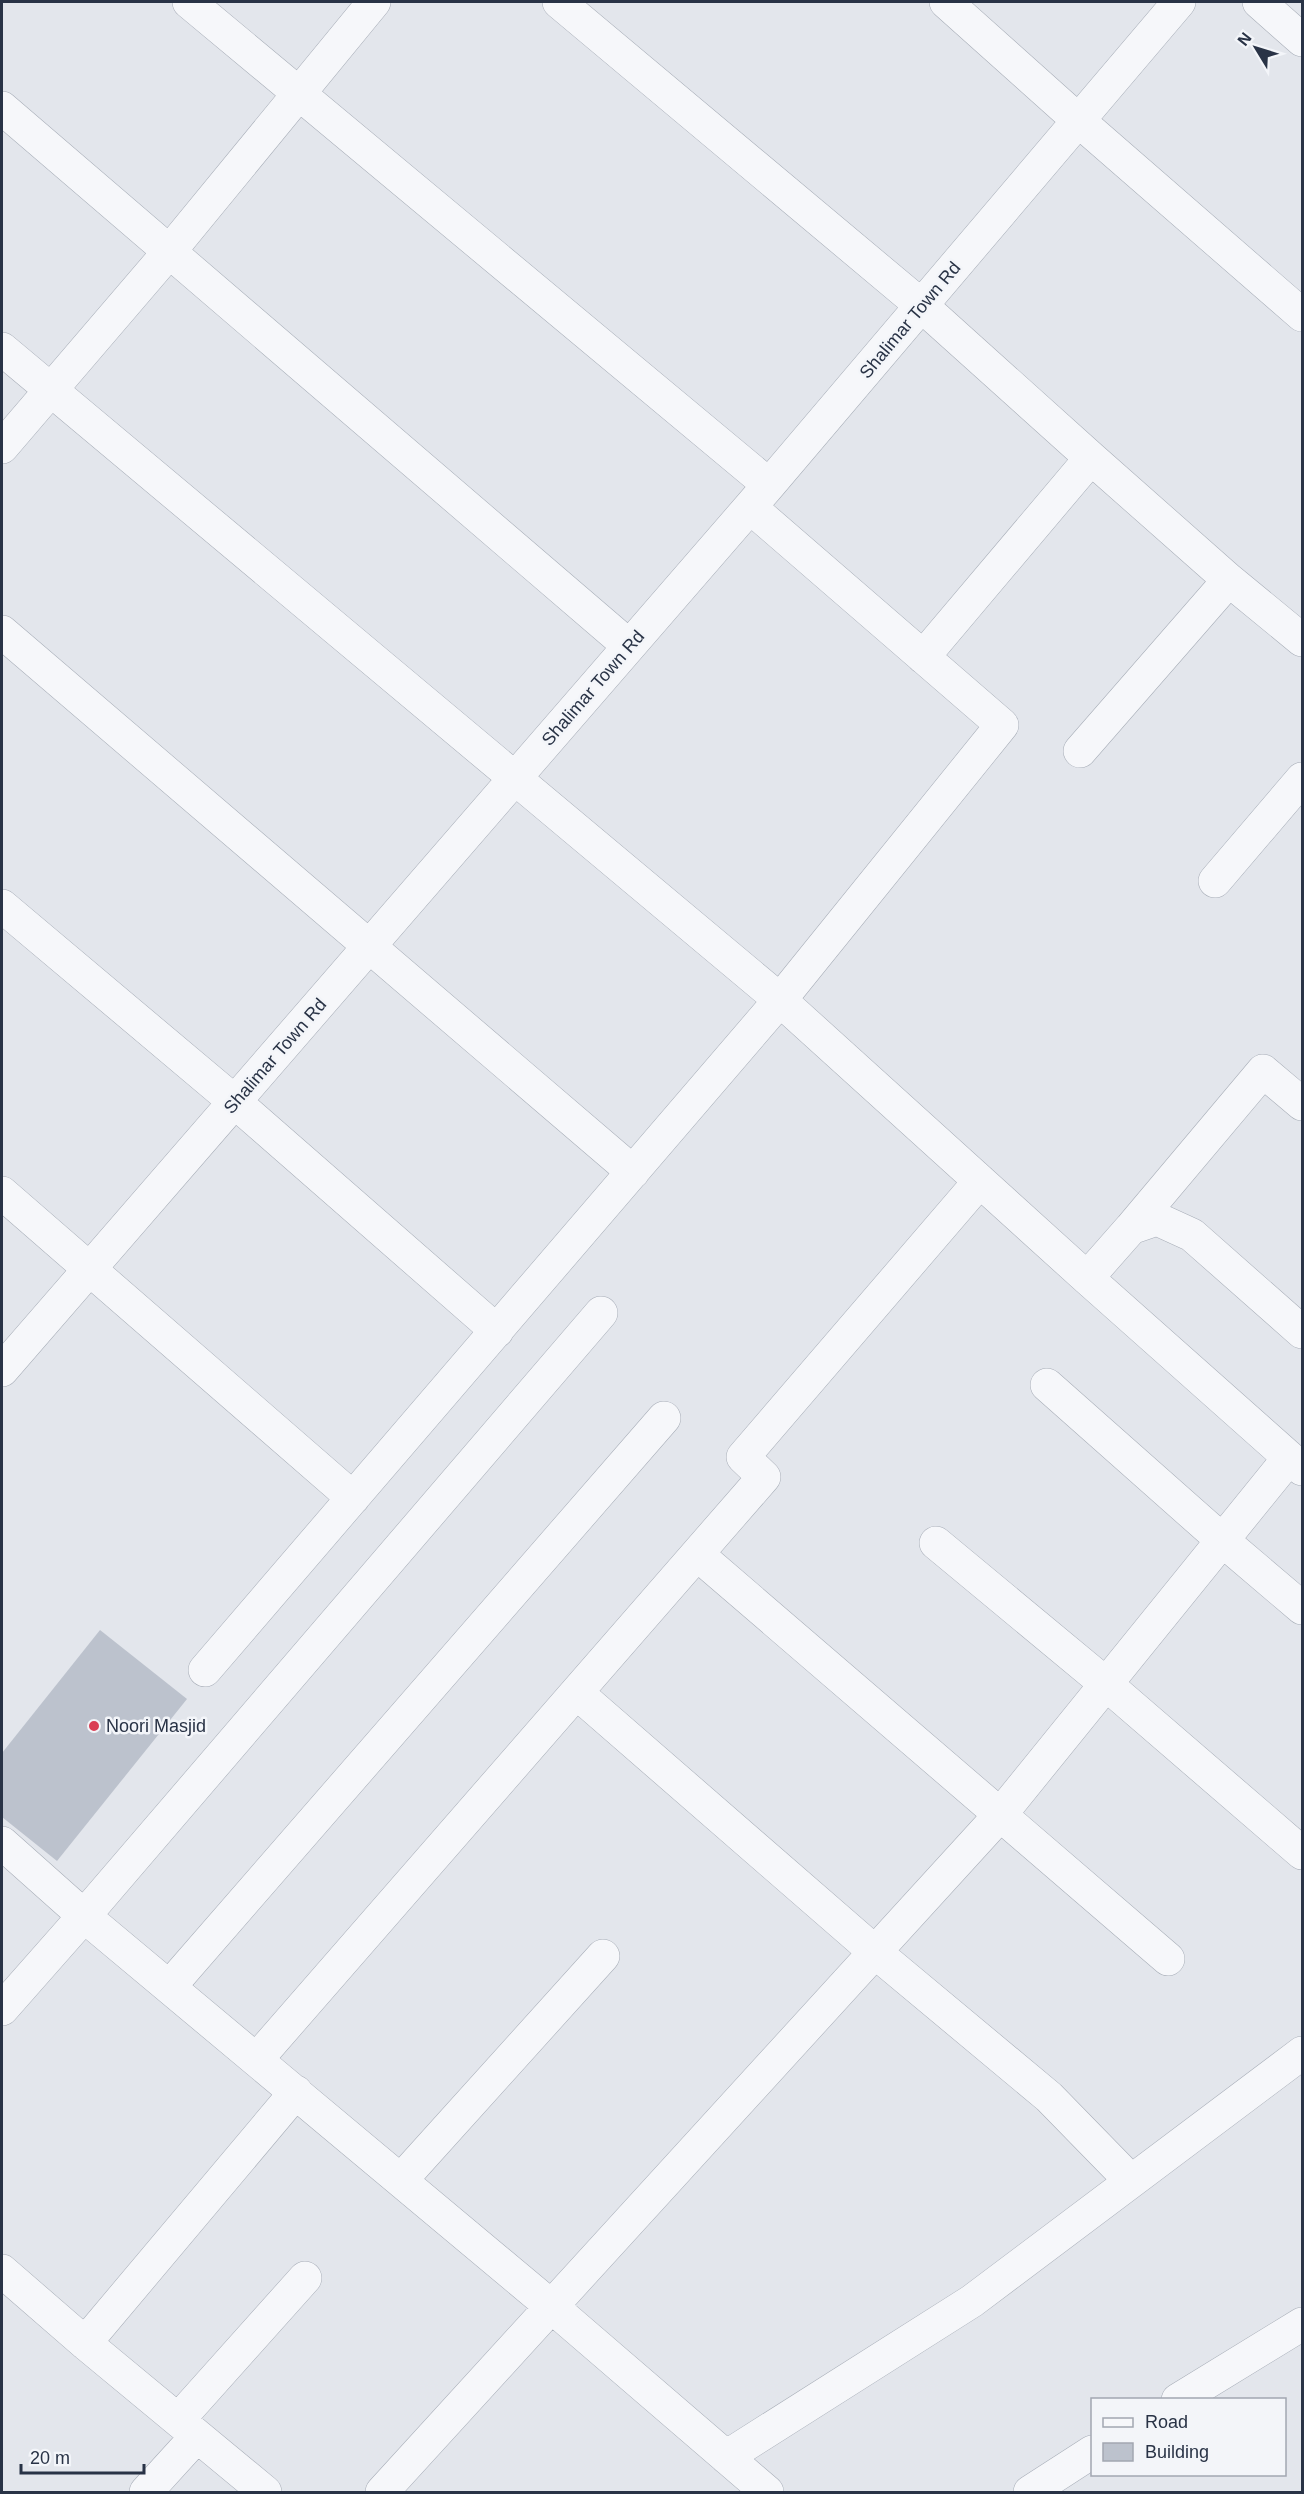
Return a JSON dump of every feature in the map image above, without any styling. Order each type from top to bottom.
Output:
[{"type":"street","points":[[189,2],[299,93],[759,496],[923,657],[1002,725],[780,999],[206,1670]]},
{"type":"street","points":[[2,447],[169,252],[374,2]]},
{"type":"street","points":[[560,2],[922,306],[1090,458],[1229,580],[1302,640]]},
{"type":"street","points":[[946,2],[1302,315]]},
{"type":"street","name":"Shalimar Town Rd","points":[[2,1370],[759,496],[1179,2]]},
{"type":"street","points":[[1259,2],[1302,40]]},
{"type":"street","points":[[2,108],[629,646]]},
{"type":"street","points":[[2,349],[780,999],[980,1182],[1296,1464],[1222,1540],[1000,1815],[382,2493]]},
{"type":"street","points":[[923,657],[1090,458]]},
{"type":"street","points":[[1080,751],[1229,580]]},
{"type":"street","points":[[2,632],[633,1172]]},
{"type":"street","points":[[1215,881],[1302,779]]},
{"type":"street","points":[[2,906],[235,1102],[497,1331]]},
{"type":"street","points":[[1087,1278],[1263,1071],[1302,1104]]},
{"type":"street","points":[[257,2059],[764,1477],[743,1457],[980,1182]]},
{"type":"street","points":[[2,1192],[353,1498]]},
{"type":"street","points":[[1131,1228],[1157,1220],[1192,1236],[1302,1332]]},
{"type":"street","points":[[2,2009],[601,1313]]},
{"type":"street","points":[[1047,1385],[1302,1608]]},
{"type":"street","points":[[170,1986],[664,1418]]},
{"type":"street","points":[[936,1543],[1106,1684],[1302,1853]]},
{"type":"street","points":[[697,1554],[1168,1959]]},
{"type":"street","points":[[577,1693],[876,1952],[1049,2097],[1131,2181]]},
{"type":"street","points":[[2,1843],[84,1916],[552,2307],[767,2493]]},
{"type":"street","points":[[401,2180],[603,1956]]},
{"type":"street","points":[[726,2457],[972,2301],[1302,2053]]},
{"type":"street","points":[[85,2343],[296,2092]]},
{"type":"street","points":[[2,2271],[265,2493]]},
{"type":"street","points":[[146,2493],[187,2428],[305,2278]]},
{"type":"street","points":[[1181,2398],[1302,2324]]},
{"type":"street","points":[[1030,2493],[1091,2453]]},
{"type":"building","name":"Noori Masjid","points":[[100,1630],[187,1699],[57,1861],[2,1817],[2,1753]]},
{"type":"place","name":"Noori Masjid","points":[[94,1726]]}]
